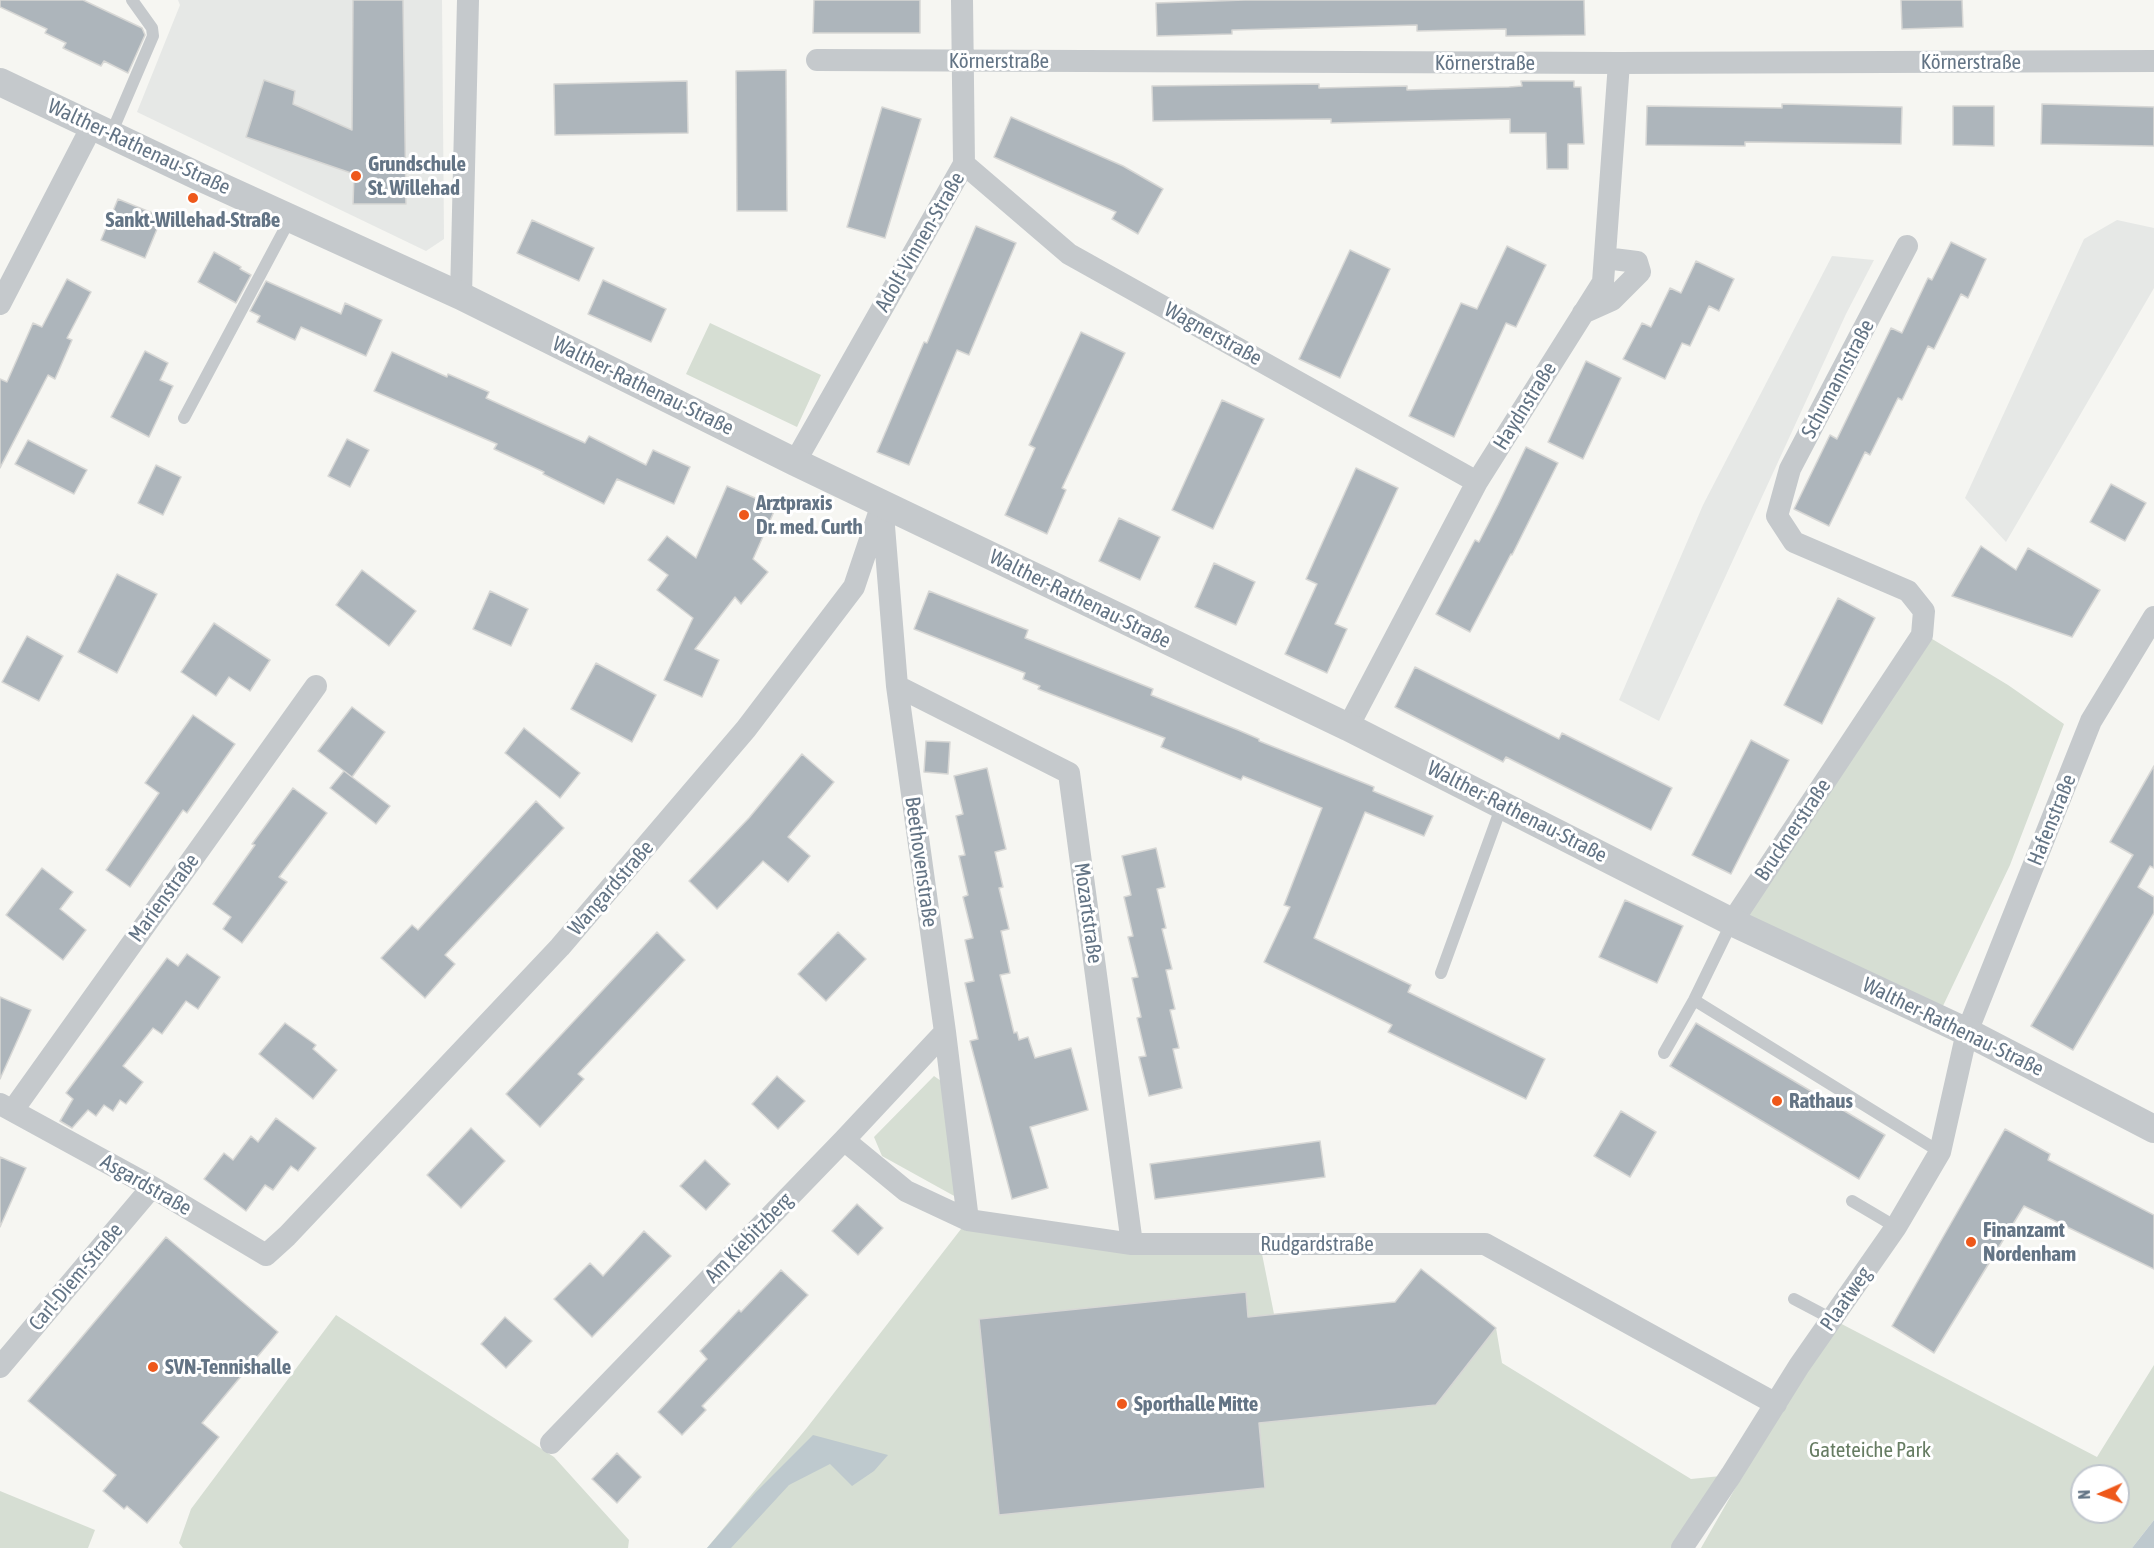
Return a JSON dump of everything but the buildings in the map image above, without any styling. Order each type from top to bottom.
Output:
[{"type":"street","points":[[461,296],[468,0]]},
{"type":"street","name":"Adolf-Vinnen-Straße","points":[[795,462],[964,164],[962,0]]},
{"type":"street","name":"Körnerstraße","points":[[817,60],[1619,63],[2154,61]]},
{"type":"street","name":"Haydnstraße","points":[[1348,727],[1478,482],[1603,282],[1619,63]]},
{"type":"street","name":"Walther-Rathenau-Straße","points":[[0,82],[461,296],[795,462],[1348,727],[1732,922],[1967,1032],[2154,1129]]},
{"type":"street","points":[[0,304],[102,130]]},
{"type":"street","name":"Wagnerstraße","points":[[964,164],[1069,254],[1478,482]]},
{"type":"street","name":"Schumannstraße","points":[[1907,246],[1791,469],[1777,516],[1794,542],[1908,591],[1924,611]]},
{"type":"street","points":[[1583,314],[1612,300],[1640,272],[1637,262],[1605,258]]},
{"type":"street","name":"Beethovenstraße","points":[[882,504],[897,686],[945,1032],[968,1220]]},
{"type":"street","name":"Wangardstraße","points":[[287,1236],[560,946],[746,729],[854,587],[882,504]]},
{"type":"street","name":"Brucknerstraße","points":[[1732,922],[1922,635],[1924,611]]},
{"type":"street","name":"Hafenstraße","points":[[1967,1032],[2091,721],[2153,621]]},
{"type":"street","name":"Marienstraße","points":[[6,1107],[316,686]]},
{"type":"street","name":"Mozartstraße","points":[[897,686],[1069,773],[1132,1244]]},
{"type":"street","name":"Am Kiebitzberg","points":[[551,1443],[844,1140],[945,1032]]},
{"type":"street","name":"Plaatweg","points":[[1682,1548],[1799,1366],[1896,1227],[1940,1152],[1967,1032]]},
{"type":"street","name":"Asgardstraße","points":[[6,1107],[152,1187],[266,1255],[287,1236]]},
{"type":"street","name":"Rudgardstraße","points":[[844,1140],[906,1191],[968,1220],[1132,1244],[1485,1244],[1776,1404]]},
{"type":"street","name":"Carl-Diem-Straße","points":[[0,1366],[152,1187]]},
{"type":"lane","points":[[102,130],[153,36],[152,28],[132,0]]},
{"type":"lane","points":[[184,418],[291,218]]},
{"type":"lane","points":[[1441,973],[1502,804]]},
{"type":"lane","name":"Brucknerstraße","points":[[1664,1053],[1694,1000],[1732,922]]},
{"type":"lane","points":[[1694,1000],[1940,1152]]},
{"type":"lane","points":[[1852,1201],[1896,1227]]},
{"type":"lane","points":[[1794,1299],[1832,1319]]},
{"type":"shaded area","name":"Grundschule St. Willehad","points":[[178,0],[442,0],[444,239],[426,251],[137,112],[180,5]]},
{"type":"shaded area","points":[[2117,220],[2154,228],[2154,288],[2006,542],[1965,498],[2084,239]]},
{"type":"shaded area","points":[[1832,256],[1874,260],[1846,314],[1659,721],[1619,700],[1703,505]]},
{"type":"shaded area","points":[[813,1435],[888,1455],[874,1471],[852,1486],[830,1464],[789,1485],[731,1548],[707,1548],[756,1492]]},
{"type":"shaded area","points":[[2154,1520],[2154,1548],[2132,1548]]},
{"type":"green space","points":[[710,323],[821,375],[797,427],[686,374]]},
{"type":"green space","points":[[1924,634],[2008,685],[2064,724],[2010,865],[1942,1008],[1741,916]]},
{"type":"green space","points":[[934,1076],[944,1083],[956,1197],[882,1156],[874,1137]]},
{"type":"green space","points":[[968,1220],[1260,1244],[1295,1419],[1436,1405],[1496,1328],[1502,1363],[1691,1479],[1731,1475],[1693,1548],[707,1548],[806,1429]]},
{"type":"green space","points":[[336,1315],[554,1457],[629,1540],[628,1548],[183,1548],[179,1543],[191,1509]]},
{"type":"green space","name":"Gateteiche Park","points":[[1832,1319],[2097,1457],[2154,1365],[2154,1520],[2132,1548],[1701,1548]]},
{"type":"green space","points":[[0,1491],[95,1530],[88,1548],[0,1548]]},
{"type":"place","name":"Grundschule St. Willehad","points":[[356,176]]},
{"type":"place","name":"Sankt-Willehad-Straße","points":[[193,198]]},
{"type":"place","name":"Arztpraxis Dr. med. Curth","points":[[744,515]]},
{"type":"place","name":"Rathaus","points":[[1777,1101]]},
{"type":"place","name":"Finanzamt Nordenham","points":[[1971,1242]]},
{"type":"place","name":"SVN-Tennishalle","points":[[153,1367]]},
{"type":"place","name":"Sporthalle Mitte","points":[[1122,1404]]}]
